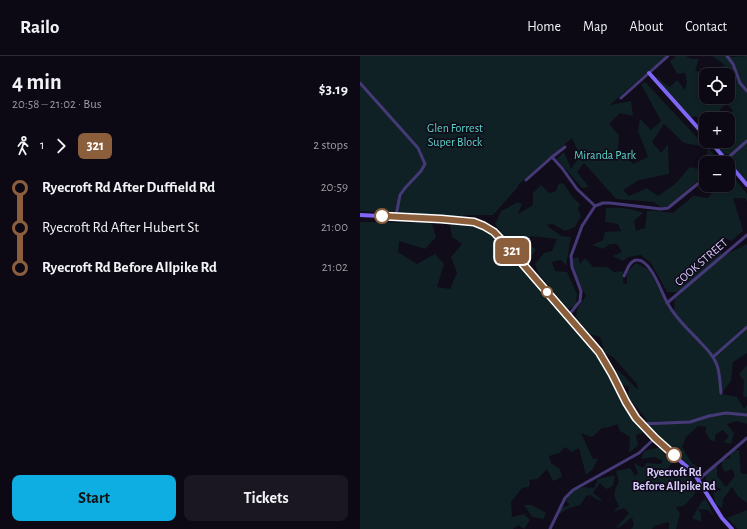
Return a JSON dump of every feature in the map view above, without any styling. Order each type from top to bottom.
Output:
[{"type":"street","points":[[620,98],[668,56]]},
{"type":"street","points":[[727,56],[733,64],[740,83],[747,91]]},
{"type":"street","points":[[649,73],[699,129]]},
{"type":"street","points":[[360,84],[418,148],[425,164],[421,172],[404,188],[400,195],[396,216]]},
{"type":"street","points":[[730,156],[747,141]]},
{"type":"street","points":[[526,180],[565,147]]},
{"type":"street","points":[[716,148],[723,156]]},
{"type":"street","points":[[552,157],[577,189],[595,206]]},
{"type":"street","points":[[735,170],[747,185]]},
{"type":"street","points":[[568,316],[580,301],[581,291],[572,267],[572,256],[582,226],[595,206],[603,203],[610,203],[661,209],[668,208],[699,182]]},
{"type":"street","points":[[360,214],[474,222],[494,232],[568,316],[602,358],[631,410],[641,424],[691,470],[722,518],[732,529]]},
{"type":"street","name":"COOK STREET","points":[[667,303],[747,235]]},
{"type":"street","points":[[624,276],[632,262],[638,260],[643,262],[652,272],[674,314],[713,357],[718,365],[721,393]]},
{"type":"street","points":[[713,357],[747,327]]},
{"type":"street","points":[[641,424],[690,422],[709,416],[726,413],[747,416]]},
{"type":"street","points":[[550,529],[565,498],[573,490],[639,453],[655,438]]},
{"type":"street","points":[[698,480],[747,438]]},
{"type":"green space","name":"Glen Forrest Super Block","points":[[360,56],[666,56],[610,105],[631,101],[633,116],[620,113],[609,124],[619,135],[618,149],[633,164],[648,157],[638,131],[640,119],[651,130],[661,121],[641,84],[645,82],[699,140],[699,146],[684,143],[664,124],[652,142],[661,153],[668,144],[669,174],[639,180],[623,190],[629,196],[647,188],[658,196],[675,184],[690,167],[698,169],[699,167],[699,179],[671,204],[661,208],[654,202],[616,199],[584,163],[577,172],[589,187],[582,188],[557,159],[564,152],[571,169],[580,156],[572,138],[518,185],[518,187],[493,215],[467,215],[455,217],[418,215],[404,212],[360,211]]},
{"type":"green space","points":[[676,56],[686,56],[691,59],[699,59],[695,70],[699,72],[699,104],[725,104],[718,112],[699,112],[699,118],[695,116],[689,119],[662,86],[656,75],[670,87],[677,80],[685,90],[687,82],[685,73],[677,74],[670,61]]},
{"type":"green space","points":[[712,56],[747,56],[747,185],[735,170],[735,156],[721,153],[717,148],[735,148],[735,112],[732,112],[733,110],[727,104],[735,104],[735,68],[718,68],[725,65]]},
{"type":"green space","name":"Glen Forrest Super Block","points":[[708,148],[715,156],[706,156]]},
{"type":"green space","points":[[735,179],[747,194],[747,201],[745,198],[733,198],[743,231],[731,241],[724,237],[717,248],[723,256],[747,244],[747,353],[733,362],[731,381],[721,394],[737,397],[744,409],[747,405],[747,424],[737,421],[727,424],[734,433],[731,444],[724,442],[729,436],[723,430],[715,435],[715,442],[710,440],[705,431],[707,427],[698,426],[686,437],[682,447],[691,462],[700,469],[697,471],[681,459],[674,450],[660,443],[643,415],[628,397],[629,387],[622,385],[616,369],[638,390],[637,384],[613,357],[605,353],[600,337],[590,334],[576,318],[577,309],[586,296],[578,281],[572,259],[578,257],[580,264],[585,258],[593,267],[607,267],[614,272],[623,271],[623,283],[627,284],[627,272],[636,263],[649,270],[668,309],[674,310],[675,298],[683,292],[667,292],[651,263],[641,255],[628,257],[623,261],[613,256],[622,252],[617,244],[610,244],[603,249],[592,245],[603,240],[605,232],[621,231],[618,224],[605,222],[606,208],[625,208],[643,213],[634,221],[636,231],[645,228],[647,211],[673,213],[693,196],[708,198],[712,192],[735,192]]},
{"type":"green space","points":[[559,183],[564,184],[573,198],[580,204],[578,209],[581,216],[575,227],[565,231],[553,224],[546,225],[561,236],[571,237],[566,266],[561,260],[552,262],[555,271],[567,272],[577,294],[576,306],[568,309],[538,273],[535,264],[544,253],[552,251],[557,239],[531,236],[527,242],[536,250],[526,259],[522,247],[504,237],[495,224],[501,211],[518,202],[522,204],[518,214],[533,205],[533,193],[541,185],[549,193],[556,191]]},
{"type":"green space","points":[[360,222],[432,223],[436,237],[425,249],[399,241],[398,252],[417,264],[435,254],[444,264],[437,287],[450,289],[457,273],[451,257],[462,244],[452,237],[450,225],[455,223],[483,228],[493,237],[583,338],[605,365],[620,395],[643,433],[636,435],[638,445],[629,453],[630,437],[620,431],[617,424],[602,428],[592,437],[581,433],[593,459],[598,459],[592,470],[586,475],[579,448],[572,452],[565,447],[559,453],[549,456],[551,463],[560,469],[562,477],[553,481],[547,469],[538,479],[529,480],[529,487],[522,488],[511,502],[512,517],[524,514],[530,520],[524,529],[518,525],[513,529],[360,529]]},
{"type":"green space","points":[[747,365],[747,397],[743,396],[744,381],[739,374]]},
{"type":"green space","points":[[661,447],[673,463],[667,471],[674,479],[678,475],[689,474],[697,489],[684,506],[676,507],[680,514],[676,529],[669,529],[669,522],[654,526],[652,529],[631,529],[634,525],[632,517],[620,527],[616,528],[629,513],[624,508],[613,512],[619,506],[614,494],[619,482],[616,471],[630,468],[635,476],[638,473],[634,463],[643,468],[647,463],[661,464],[663,461],[654,457],[641,459],[644,451]]},
{"type":"green space","points":[[731,449],[739,450],[741,474],[747,474],[747,503],[738,496],[732,487],[723,499],[722,508],[716,504],[713,493],[722,489],[705,482],[706,476],[717,463],[717,476],[726,487],[735,476],[732,469],[725,472],[722,467],[722,460],[730,458]]},
{"type":"green space","points":[[615,475],[613,486],[606,489],[600,483],[593,493],[603,501],[590,495],[586,496],[580,505],[569,508],[558,515],[560,508],[570,505],[566,501],[570,491],[583,487],[594,488],[598,479]]},
{"type":"green space","points":[[706,499],[714,516],[708,510],[698,509],[701,514],[701,522],[692,518],[702,501]]},
{"type":"green space","points":[[524,505],[532,505],[546,513],[543,519],[532,517]]},
{"type":"green space","points":[[747,510],[747,529],[738,529],[727,518]]},
{"type":"bus line","name":"321","points":[[382,216],[474,222],[494,232],[599,352],[636,418],[674,455]]},
{"type":"place","name":"Ryecroft Rd Before Allpike Rd","points":[[674,455]]},
{"type":"park label","name":"Miranda Park","points":[[605,155]]}]
